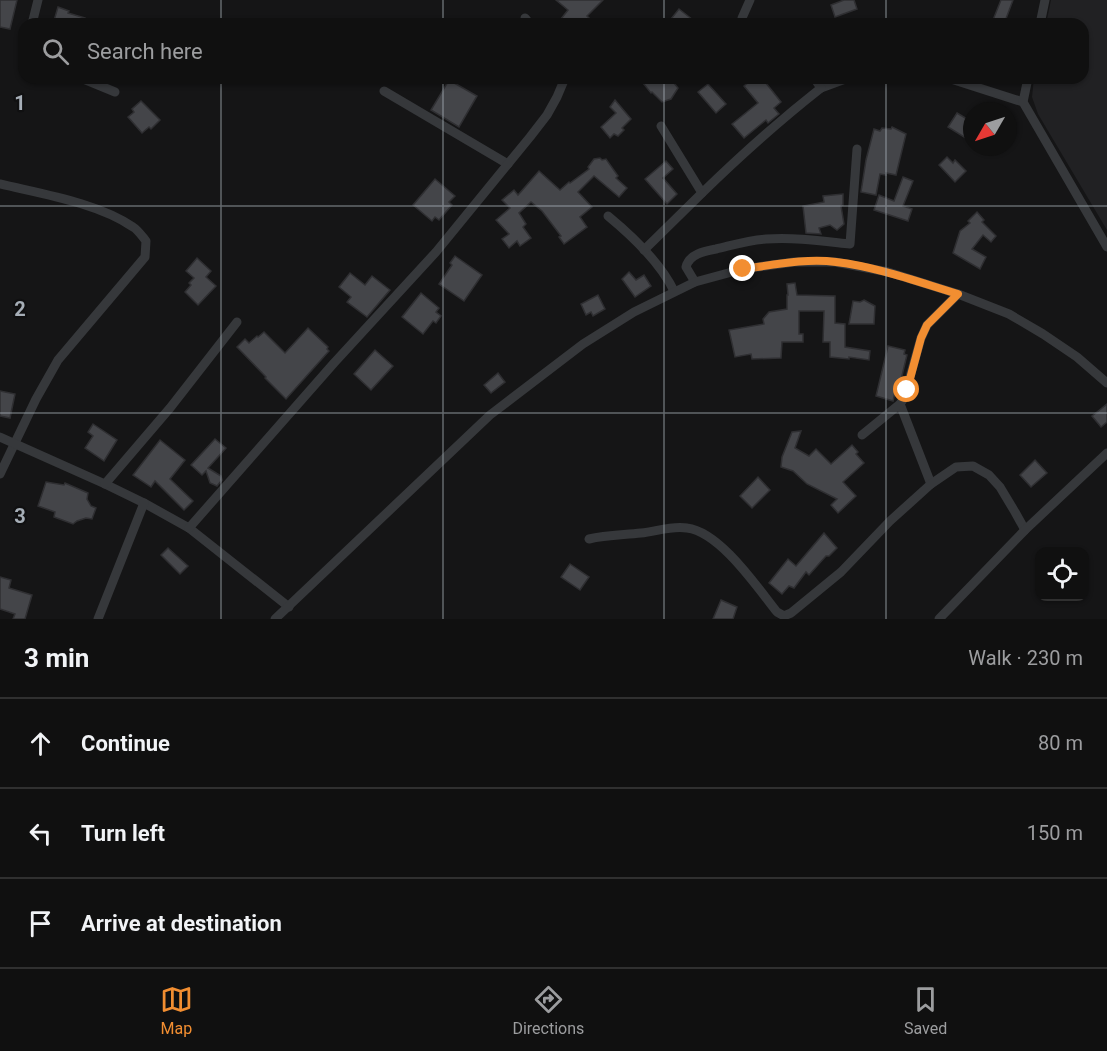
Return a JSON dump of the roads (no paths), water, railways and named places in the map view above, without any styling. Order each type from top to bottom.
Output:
[{"type":"street","points":[[34,18],[38,0]]},
{"type":"street","points":[[742,18],[750,0]]},
{"type":"street","points":[[1041,18],[1045,0]]},
{"type":"street","points":[[96,84],[115,92]]},
{"type":"street","points":[[189,528],[327,371],[436,252],[547,115],[563,84]]},
{"type":"street","points":[[818,84],[821,88]]},
{"type":"street","points":[[644,250],[759,140],[821,88],[832,84]]},
{"type":"street","points":[[967,84],[1023,102]]},
{"type":"street","points":[[1027,84],[1023,102],[1107,248]]},
{"type":"street","points":[[384,91],[507,164]]},
{"type":"street","points":[[661,126],[702,193]]},
{"type":"street","points":[[847,264],[857,149]]},
{"type":"street","points":[[0,184],[72,201],[110,215],[135,228],[146,241],[145,257],[58,360],[36,399],[0,474]]},
{"type":"street","points":[[608,216],[644,250],[670,282],[674,291]]},
{"type":"street","points":[[695,282],[686,267],[687,262],[707,251],[764,239],[788,238],[850,244]]},
{"type":"street","points":[[276,619],[490,416],[584,344],[634,312],[695,282],[743,269],[795,262],[835,262],[888,273],[958,294],[1009,314],[1077,357],[1107,383]]},
{"type":"street","points":[[862,435],[900,404],[907,390],[921,338],[927,325],[958,294]]},
{"type":"street","points":[[105,484],[170,408],[237,322]]},
{"type":"street","points":[[900,404],[931,484]]},
{"type":"street","points":[[0,437],[105,484],[189,528],[289,607]]},
{"type":"street","points":[[939,619],[1025,530],[1107,453]]},
{"type":"street","points":[[590,538],[686,527],[700,532],[734,559],[777,612],[784,616],[791,613],[841,572],[890,521],[931,484],[956,467],[973,466],[989,475],[1000,487],[1025,530]]},
{"type":"street","points":[[98,619],[144,503]]}]
